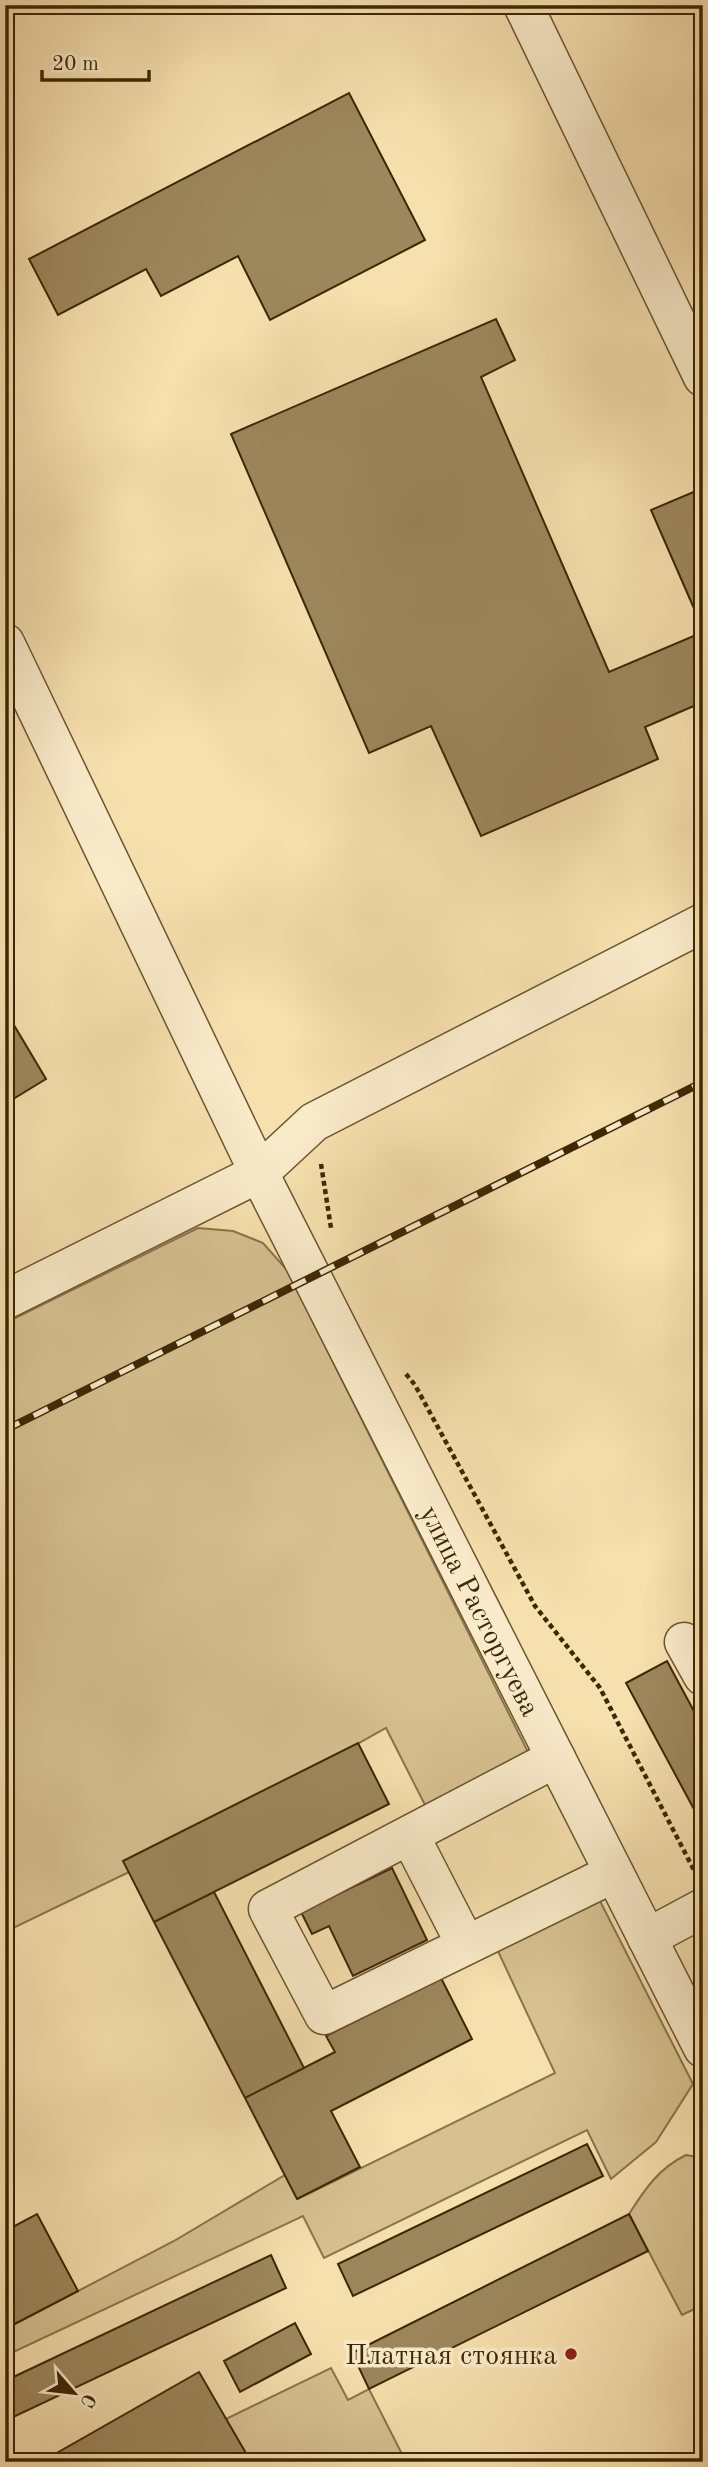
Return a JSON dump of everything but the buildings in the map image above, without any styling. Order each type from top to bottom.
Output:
[{"type":"street","points":[[523,5],[703,377]]},
{"type":"street","name":"улица Расторгуева","points":[[5,643],[260,1173],[647,1938],[698,2024]]},
{"type":"street","points":[[5,1300],[260,1173],[314,1122],[703,923]]},
{"type":"street","points":[[684,1642],[703,1676]]},
{"type":"street","points":[[556,1758],[268,1909],[324,2015],[614,1873]]},
{"type":"street","points":[[410,1836],[466,1945]]},
{"type":"street","points":[[647,1938],[700,1891]]},
{"type":"path","points":[[314,1122],[333,1240]]},
{"type":"path","points":[[402,1371],[415,1385],[535,1606],[600,1688],[700,1891]]},
{"type":"shaded area","points":[[198,1228],[233,1231],[263,1243],[287,1270],[529,1754],[426,1807],[386,1728],[129,1872],[5,1932],[5,1323]]},
{"type":"shaded area","points":[[598,1897],[693,2084],[656,2142],[611,2179],[587,2130],[324,2258],[303,2216],[5,2356],[5,2329],[174,2241],[285,2175],[298,2199],[555,2073],[496,1947]]},
{"type":"shaded area","points":[[686,2155],[703,2158],[703,2305],[682,2315],[629,2214],[660,2173]]},
{"type":"shaded area","points":[[331,2368],[348,2400],[369,2389],[406,2462],[251,2462],[226,2419]]},
{"type":"railway","points":[[5,1430],[703,1082]]},
{"type":"place","name":"Платная стоянка","points":[[571,2354]]}]
